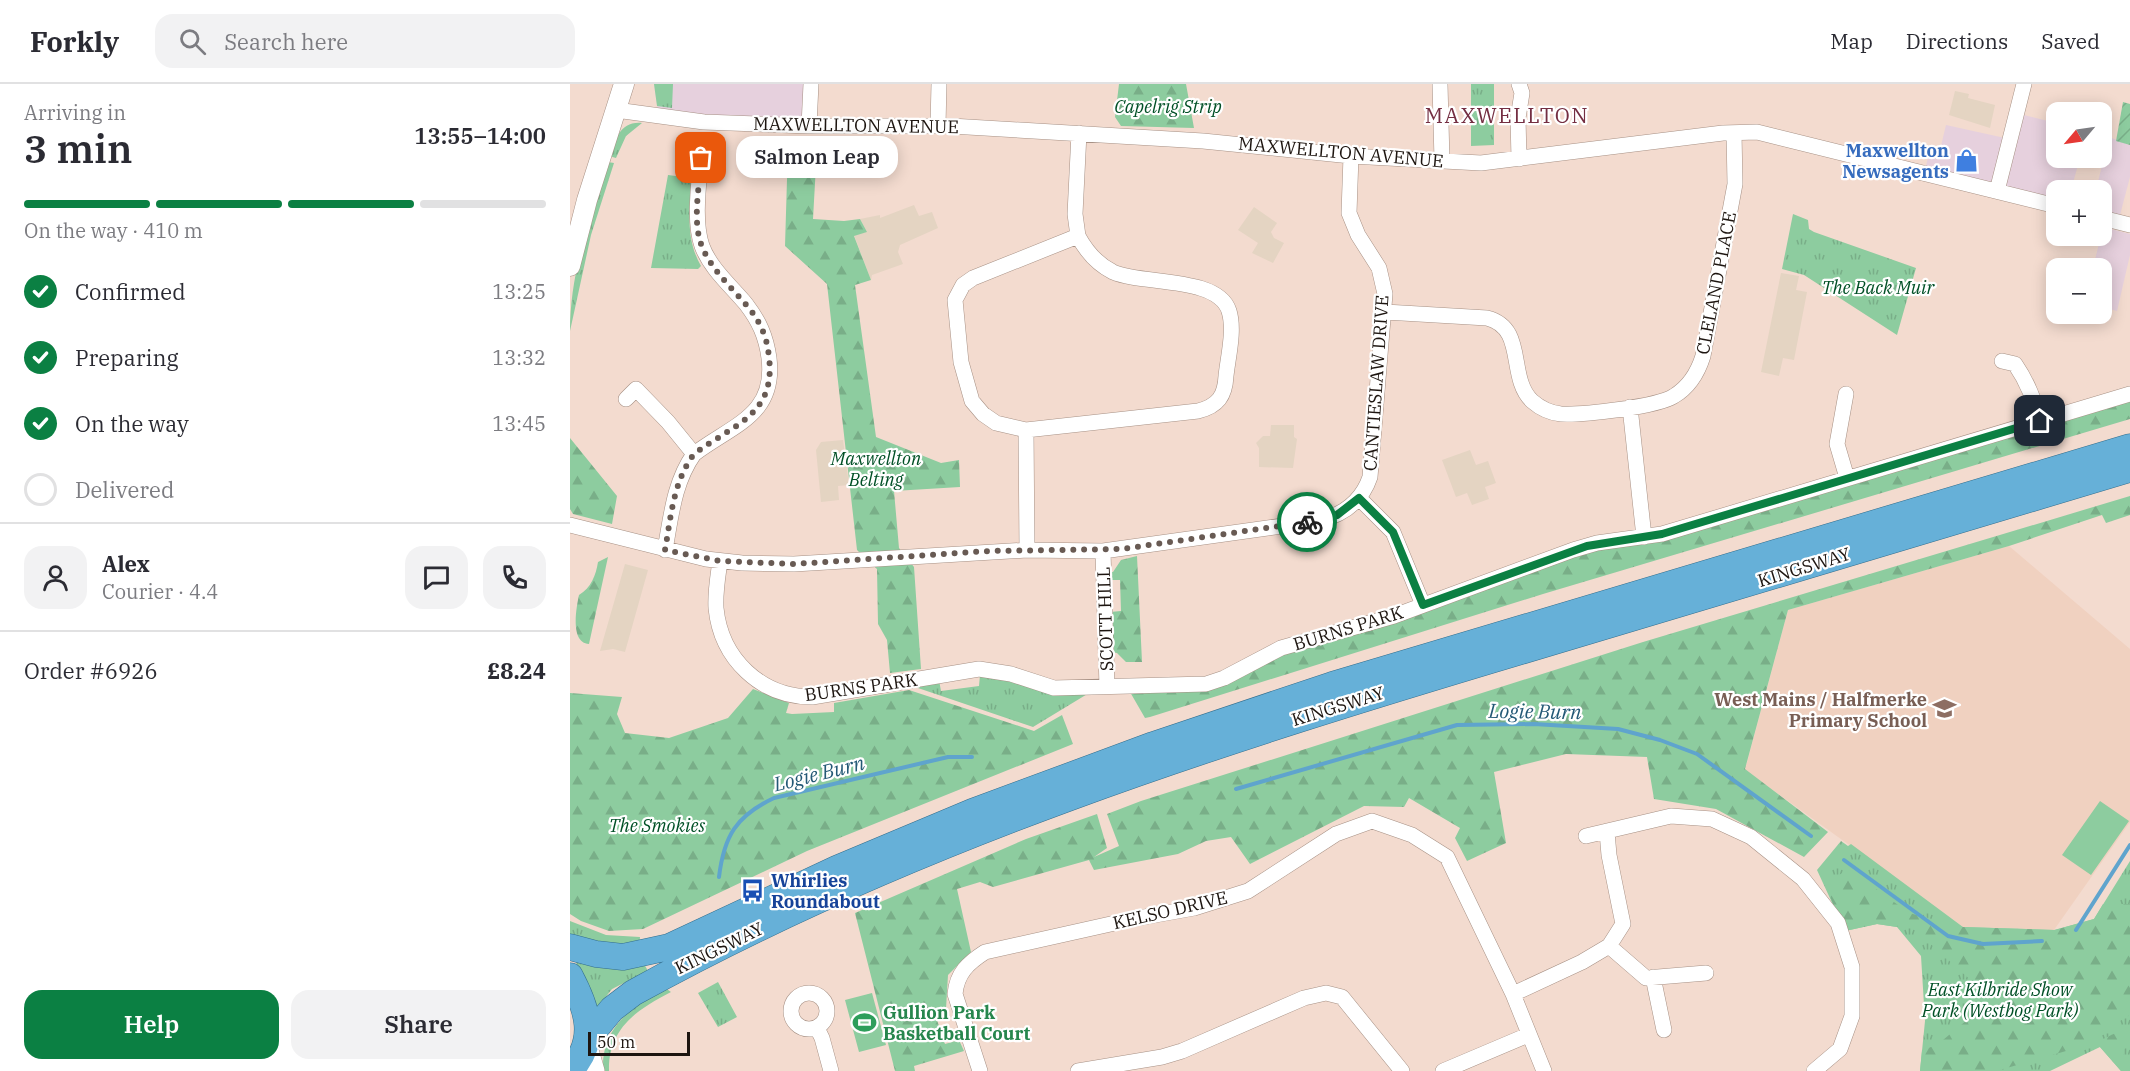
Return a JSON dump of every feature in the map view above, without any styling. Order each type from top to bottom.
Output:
[{"type":"highway","name":"KINGSWAY","points":[[588,1042],[612,1009],[711,939],[836,869],[972,812],[1197,730],[1332,685],[2130,447]]},
{"type":"highway","name":"KINGSWAY","points":[[570,947],[610,957],[639,955],[711,939],[815,901],[993,826],[1227,741],[1333,707],[2130,469]]},
{"type":"highway","points":[[570,976],[583,1004],[588,1042],[570,1071]]},
{"type":"main road","points":[[588,1042],[594,1071]]},
{"type":"street","points":[[570,266],[587,200],[624,84]]},
{"type":"street","points":[[810,126],[811,84]]},
{"type":"street","points":[[938,125],[939,84]]},
{"type":"street","points":[[1440,84],[1442,160]]},
{"type":"street","points":[[1519,84],[1522,93],[1518,118],[1519,159]]},
{"type":"street","points":[[1997,190],[2024,84]]},
{"type":"street","name":"MAXWELLTON AVENUE","points":[[616,110],[686,120],[810,126],[938,125],[1203,141],[1351,156],[1481,163],[1757,132],[2046,203]]},
{"type":"street","points":[[1078,236],[973,278],[963,285],[955,300],[964,380],[972,401],[983,414],[996,423],[1026,430],[1198,411],[1219,401],[1226,388],[1229,311],[1218,294],[1205,289],[1114,272],[1089,253],[1078,236],[1075,214],[1079,133]]},
{"type":"street","name":"CLELAND PLACE","points":[[1385,312],[1487,318],[1501,324],[1511,337],[1522,387],[1532,401],[1545,410],[1570,414],[1658,403],[1672,398],[1683,389],[1700,366],[1735,184],[1734,133]]},
{"type":"street","points":[[665,550],[678,484],[694,454],[760,406],[768,392],[771,374],[766,341],[758,320],[713,265],[701,243],[698,215],[702,141]]},
{"type":"street","name":"CANTIESLAW DRIVE","points":[[1351,156],[1349,213],[1358,235],[1380,268],[1384,285],[1385,312],[1372,467],[1367,484],[1359,498]]},
{"type":"street","points":[[2112,220],[2130,225]]},
{"type":"street","points":[[2002,361],[2015,364],[2026,380],[2040,421]]},
{"type":"street","points":[[626,399],[636,390],[668,422],[694,454]]},
{"type":"street","points":[[1846,394],[1837,444],[1847,478]]},
{"type":"street","name":"BURNS PARK","points":[[720,561],[716,604],[727,647],[748,674],[772,689],[788,695],[812,697],[980,669],[1002,672],[1054,688],[1206,684],[1281,648],[1363,626],[1573,550],[1597,543],[1644,537],[2130,394]]},
{"type":"street","points":[[1630,407],[1644,537]]},
{"type":"street","points":[[1026,430],[1027,550]]},
{"type":"street","points":[[570,525],[665,550],[720,561],[794,564],[1027,550],[1103,551],[1318,521],[1345,511],[1359,498],[1393,532],[1423,605]]},
{"type":"street","name":"SCOTT HILL","points":[[1103,551],[1107,687]]},
{"type":"street","points":[[1586,836],[1671,816],[1712,819],[1751,837],[1803,879],[1838,923],[1852,966],[1852,1016],[1840,1048],[1814,1071]]},
{"type":"street","name":"KELSO DRIVE","points":[[980,1071],[955,994],[956,981],[965,967],[985,952],[1133,919],[1194,908],[1248,891],[1336,834],[1372,821],[1412,835],[1447,857],[1513,994],[1544,1071]]},
{"type":"street","points":[[1513,994],[1582,962],[1609,946],[1623,924],[1609,855],[1607,832]]},
{"type":"street","points":[[1609,946],[1646,978],[1706,973]]},
{"type":"street","points":[[1653,977],[1664,1030]]},
{"type":"street","points":[[1078,1071],[1163,1064],[1204,1042],[1304,998],[1326,993],[1342,997],[1402,1071]]},
{"type":"street","points":[[817,1028],[831,1071]]},
{"type":"street","points":[[1443,1071],[1528,1035]]},
{"type":"shaded area","points":[[654,84],[807,84],[804,114],[797,120],[720,118],[658,111]]},
{"type":"shaded area","points":[[1955,91],[1969,94],[1968,98],[1995,105],[1990,128],[1949,115]]},
{"type":"shaded area","points":[[2012,112],[2046,120],[2046,168],[2077,168],[2074,180],[2046,180],[2046,196],[1926,166],[1929,153],[1939,154],[1946,125],[2005,138]]},
{"type":"shaded area","points":[[2112,138],[2130,145],[2130,177],[2120,215],[2112,213],[2112,180],[2098,180],[2101,168],[2112,168]]},
{"type":"shaded area","points":[[914,205],[919,216],[932,212],[938,228],[900,245],[898,252],[903,264],[872,275],[871,280],[854,235],[866,232],[860,219],[880,215],[880,218]]},
{"type":"shaded area","points":[[1254,207],[1277,223],[1271,232],[1274,238],[1284,243],[1273,263],[1252,253],[1258,243],[1238,230]]},
{"type":"shaded area","points":[[2112,229],[2130,234],[2130,255],[2117,311],[2112,310],[2112,258],[2095,258],[2098,246],[2112,246]]},
{"type":"shaded area","points":[[1781,273],[1799,276],[1796,290],[1807,292],[1794,360],[1783,358],[1779,376],[1761,372]]},
{"type":"shaded area","points":[[1271,425],[1294,425],[1294,437],[1297,439],[1293,468],[1259,467],[1259,448],[1256,443],[1263,436],[1270,436]]},
{"type":"shaded area","points":[[843,440],[849,485],[838,486],[839,500],[821,502],[816,450],[821,442]]},
{"type":"shaded area","points":[[1470,450],[1476,465],[1488,461],[1496,483],[1485,487],[1489,499],[1472,505],[1467,493],[1456,497],[1442,460]]},
{"type":"shaded area","name":"West Mains / Halfmerke Primary School","points":[[2009,546],[2130,649],[2130,822],[2054,930],[1963,927],[1745,770],[1788,610]]},
{"type":"shaded area","points":[[625,564],[648,570],[625,652],[613,649],[600,651]]},
{"type":"green space","points":[[654,84],[673,84],[672,108],[657,106]]},
{"type":"green space","name":"Capelrig Strip","points":[[1119,84],[1186,84],[1194,128],[1121,126],[1115,117]]},
{"type":"green space","points":[[1471,84],[1494,84],[1494,145],[1471,146]]},
{"type":"green space","points":[[2123,102],[2130,104],[2130,145],[2116,141]]},
{"type":"green space","points":[[635,123],[642,123],[626,136],[616,158],[609,156],[624,128]]},
{"type":"green space","name":"Maxwellton Belting","points":[[788,146],[817,147],[813,219],[844,221],[860,219],[867,232],[854,236],[871,280],[855,285],[876,437],[941,463],[959,460],[960,487],[894,491],[899,548],[914,567],[921,669],[890,673],[887,640],[878,624],[877,569],[857,550],[827,284],[785,246]]},
{"type":"green space","points":[[608,162],[614,163],[591,235],[570,331],[577,266]]},
{"type":"green space","points":[[668,175],[691,178],[690,224],[693,245],[701,266],[698,269],[651,268]]},
{"type":"green space","name":"The Back Muir","points":[[1793,214],[1808,220],[1809,229],[1814,232],[1916,268],[1897,335],[1804,275],[1782,269]]},
{"type":"green space","points":[[2130,400],[2130,419],[1543,594],[1150,717],[1145,718],[1130,692],[1198,691],[1284,654],[1584,552]]},
{"type":"green space","points":[[570,438],[617,496],[612,524],[573,514],[570,509]]},
{"type":"green space","points":[[2130,496],[2130,515],[2106,523],[2102,515],[2009,546],[1788,610],[1745,769],[1828,832],[1804,857],[1716,809],[1654,799],[1647,757],[1566,754],[1494,772],[1506,843],[1467,861],[1455,838],[1460,828],[1409,798],[1404,807],[1364,806],[1250,864],[1231,837],[1206,841],[1178,854],[1094,870],[1089,860],[993,887],[980,882],[957,889],[971,952],[948,975],[946,1009],[935,1014],[945,1044],[959,1040],[964,1051],[914,1066],[915,1071],[895,1071],[855,913],[1026,839],[1097,814],[1107,848],[1094,857],[1119,846],[1107,814],[1141,801],[1643,642]]},
{"type":"green space","points":[[1137,556],[1142,662],[1126,662],[1117,653],[1111,652],[1110,612],[1121,611],[1120,580],[1109,580],[1109,572],[1113,572],[1121,560]]},
{"type":"green space","points":[[608,557],[589,644],[579,638],[577,632],[576,616],[579,595],[592,581],[598,562]]},
{"type":"green space","points":[[980,675],[1089,693],[1033,727],[915,687],[939,680],[941,691],[979,686]]},
{"type":"green space","name":"The Smokies","points":[[753,689],[789,703],[786,713],[792,714],[834,712],[834,703],[909,690],[1034,731],[1062,715],[1073,744],[807,851],[643,929],[609,931],[581,921],[570,914],[570,693],[622,697],[617,714],[625,733],[669,738],[728,718]]},
{"type":"green space","points":[[2100,801],[2129,821],[2091,875],[2062,855]]},
{"type":"green space","name":"East Kilbride Show Park (Westbog Park)","points":[[1841,841],[1848,846],[1851,844],[1963,927],[2054,930],[2094,919],[2130,861],[2130,1071],[2121,1071],[2100,1047],[2050,1071],[1920,1071],[1925,1021],[1921,956],[1897,927],[1877,924],[1845,931],[1817,870]]},
{"type":"green space","name":"East Kilbride Show Park (Westbog Park)","points":[[1845,871],[1861,878],[1909,913],[1963,927],[2055,930],[2094,919],[2103,904],[2130,904],[2130,1015],[2073,1049],[1996,1071],[1920,1071],[1922,1050],[1937,1045],[1985,1005],[1985,993],[1903,919],[1897,927],[1877,924],[1845,931],[1825,885]]},
{"type":"green space","points":[[570,921],[606,935],[640,937],[639,947],[626,949],[570,935]]},
{"type":"green space","points":[[573,956],[643,962],[648,971],[612,989],[597,1008]]},
{"type":"green space","points":[[718,982],[737,1017],[718,1027],[698,993]]},
{"type":"green space","points":[[664,987],[671,992],[646,1006],[619,1032],[613,1043],[609,1071],[603,1071],[607,1042],[620,1020]]},
{"type":"green space","name":"Gullion Park Basketball Court","points":[[872,993],[886,1045],[859,1052],[845,1000]]},
{"type":"green space","points":[[2130,1026],[2130,1041],[2123,1051],[2124,1071],[2121,1071],[2100,1047],[2101,1040]]},
{"type":"waterway","name":"Logie Burn","points":[[1236,789],[1457,725],[1534,724],[1618,729],[1660,740],[1697,754],[1811,836]]},
{"type":"waterway","name":"Logie Burn","points":[[719,877],[724,850],[734,829],[750,812],[774,798],[948,757],[972,757]]},
{"type":"waterway","name":"Logie Burn","points":[[2076,930],[2130,845]]},
{"type":"waterway","name":"Logie Burn","points":[[1844,860],[1948,936],[1983,944],[2042,941]]},
{"type":"way so far","points":[[701,158],[698,233],[703,250],[758,320],[766,341],[771,374],[768,392],[760,406],[694,454],[688,462],[678,484],[665,550],[720,561],[770,564],[873,560],[989,551],[1103,551],[1138,548],[1307,522]]},
{"type":"place","name":"Salmon Leap","points":[[701,158]]},
{"type":"place","name":"Maxwellton Newsagents","points":[[1967,160]]},
{"type":"place","name":"West Mains / Halfmerke Primary School","points":[[1945,709]]},
{"type":"place","name":"Whirlies Roundabout","points":[[753,890]]},
{"type":"place","name":"Gullion Park Basketball Court","points":[[865,1022]]},
{"type":"district","name":"MAXWELLTON","points":[[1507,115]]},
{"type":"route","points":[[1307,522],[1329,519],[1345,511],[1359,498],[1393,532],[1405,556],[1423,605],[1573,550],[1597,543],[1662,534],[2040,421]]}]
